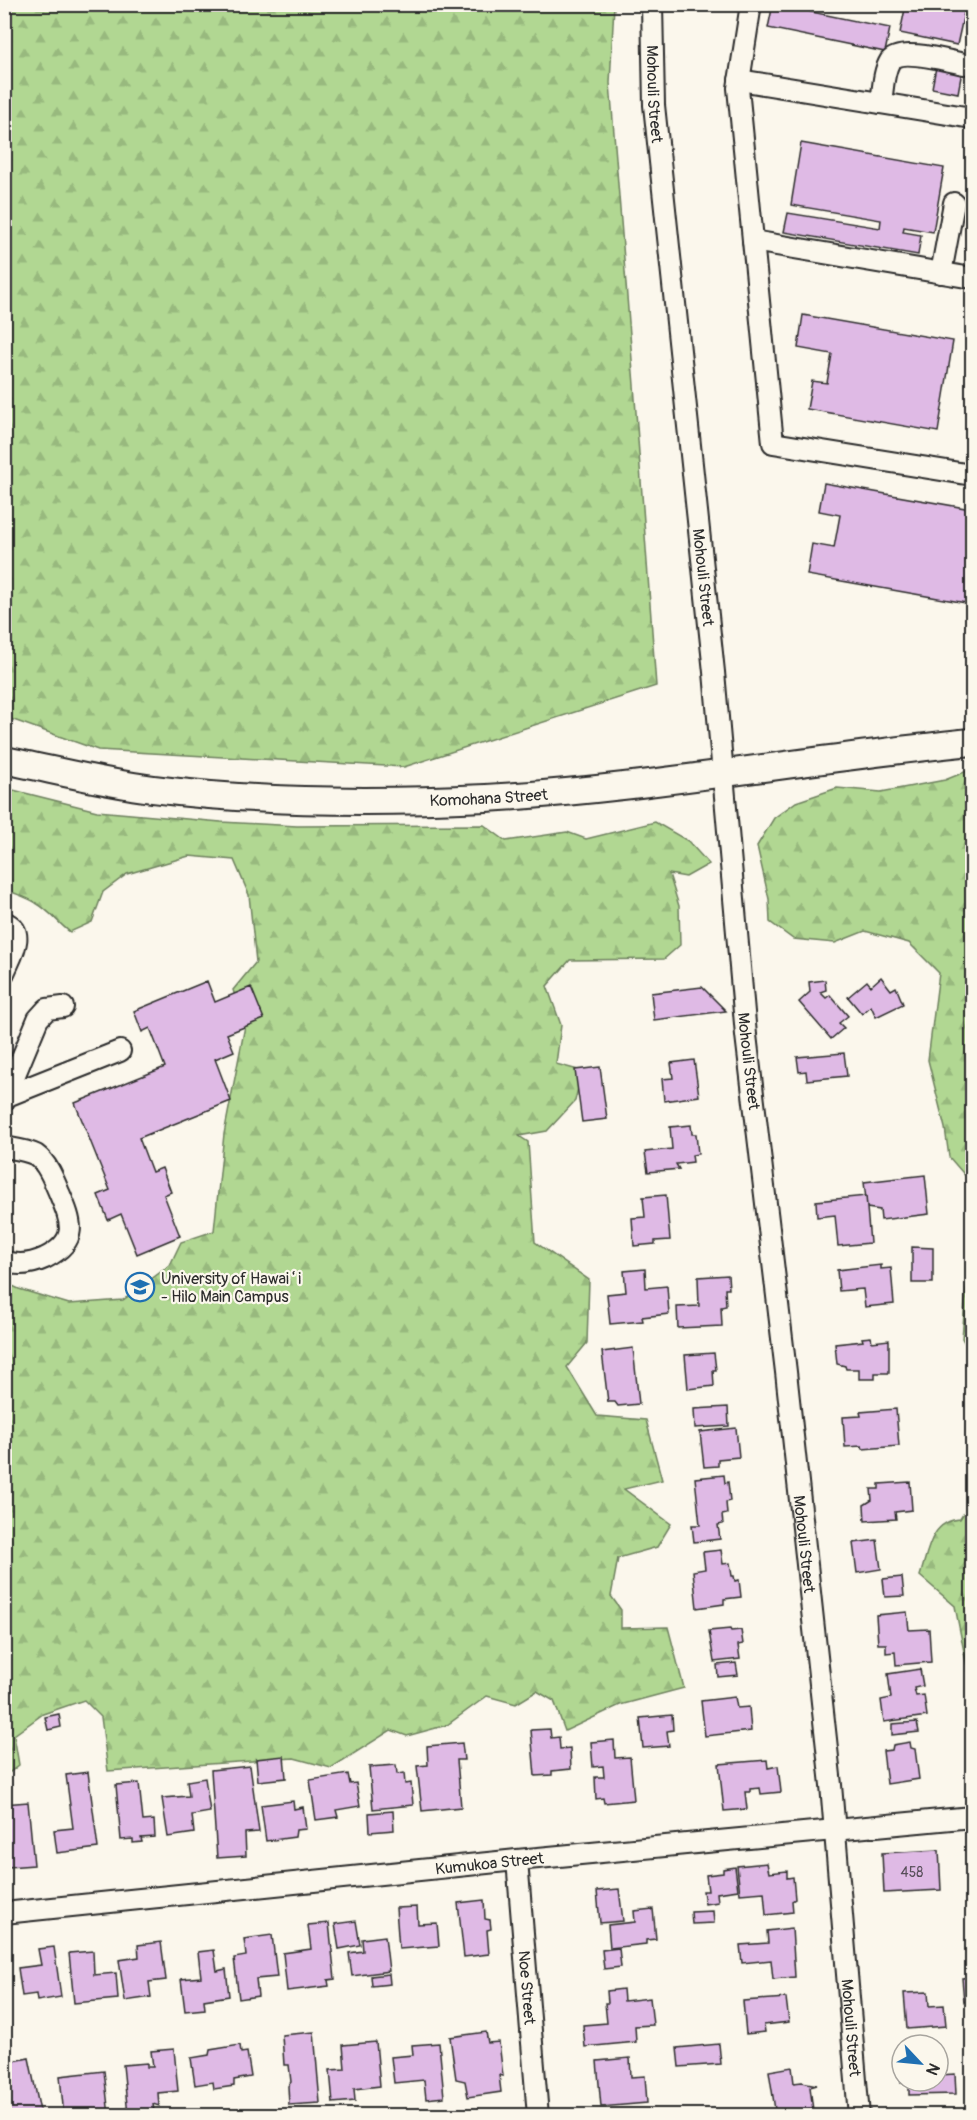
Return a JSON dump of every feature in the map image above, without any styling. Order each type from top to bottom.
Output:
[{"type":"main road","name":"Komohana Street","points":[[4,760],[153,789],[245,797],[339,800],[486,798],[588,789],[972,742]]},
{"type":"street","name":"Mohouli Street","points":[[652,4],[654,105],[723,773],[746,1035],[786,1372],[835,1829],[859,2115]]},
{"type":"street","points":[[751,4],[739,80],[773,443],[972,475]]},
{"type":"street","points":[[881,103],[887,69],[897,56],[907,54],[964,64]]},
{"type":"street","points":[[739,80],[972,118]]},
{"type":"street","points":[[941,273],[954,203]]},
{"type":"street","points":[[753,241],[972,278]]},
{"type":"street","points":[[4,922],[13,925],[17,931],[16,943],[4,973]]},
{"type":"street","points":[[6,1099],[38,1018],[47,1009],[63,1007]]},
{"type":"street","points":[[6,1099],[120,1051]]},
{"type":"street","points":[[4,1147],[22,1150],[37,1156],[51,1172],[71,1220],[69,1237],[60,1251],[38,1261],[14,1264],[4,1261]]},
{"type":"street","name":"Kumukoa Street","points":[[4,1913],[517,1860],[972,1817]]},
{"type":"street","name":"Noe Street","points":[[517,1860],[538,2115]]},
{"type":"green space","points":[[5,4],[614,5],[610,83],[656,686],[404,767],[98,750],[5,717]]},
{"type":"green space","points":[[972,769],[972,1217],[969,1180],[949,1157],[945,1128],[928,1060],[939,973],[909,943],[865,931],[835,943],[793,939],[770,922],[769,899],[757,846],[774,818],[796,802],[837,788],[881,792],[945,780]]},
{"type":"green space","points":[[5,788],[97,811],[221,822],[297,826],[484,825],[506,841],[567,832],[586,839],[655,822],[688,841],[709,864],[686,877],[669,874],[679,906],[680,945],[664,959],[570,960],[547,986],[561,1025],[556,1064],[582,1071],[575,1101],[547,1131],[519,1136],[528,1142],[535,1242],[589,1280],[587,1343],[567,1367],[597,1416],[646,1420],[662,1480],[624,1489],[671,1524],[657,1547],[618,1558],[611,1596],[621,1610],[621,1628],[668,1627],[684,1688],[620,1705],[565,1731],[554,1701],[537,1691],[516,1704],[487,1696],[447,1725],[407,1736],[391,1730],[331,1768],[294,1758],[108,1771],[101,1717],[84,1700],[43,1714],[14,1735],[19,1765],[5,1776],[4,1282],[19,1289],[69,1304],[123,1300],[170,1265],[181,1242],[214,1231],[224,1134],[245,1026],[233,990],[256,962],[249,895],[234,860],[189,856],[127,874],[103,892],[92,922],[70,932],[41,906],[5,889]]},
{"type":"green space","points":[[972,1217],[972,1357],[962,1338]]},
{"type":"green space","points":[[972,1500],[972,1713],[969,1710],[969,1677],[955,1606],[920,1576],[928,1548],[936,1532],[942,1525],[960,1519]]},
{"type":"building","points":[[773,4],[890,28],[885,52],[768,28]]},
{"type":"building","points":[[906,4],[966,4],[957,45],[900,33]]},
{"type":"building","points":[[936,67],[962,71],[958,93],[932,88]]},
{"type":"building","points":[[801,143],[944,168],[933,232],[904,227],[903,232],[921,235],[918,255],[784,232],[788,213],[880,228],[881,220],[791,205]]},
{"type":"building","points":[[803,315],[953,341],[938,432],[807,409],[812,381],[827,383],[832,354],[798,348]]},
{"type":"building","points":[[972,399],[972,450],[964,449]]},
{"type":"building","points":[[824,483],[971,509],[972,498],[972,604],[807,575],[812,544],[834,548],[840,515],[819,511]]},
{"type":"building","points":[[881,977],[891,990],[896,987],[903,1004],[876,1017],[871,1006],[862,1014],[848,997],[867,981],[871,986]]},
{"type":"building","points":[[825,980],[826,990],[820,992],[826,998],[830,995],[848,1016],[839,1023],[844,1028],[831,1039],[799,1002],[810,992],[809,982]]},
{"type":"building","points":[[207,981],[215,1002],[251,987],[264,1019],[227,1034],[234,1051],[215,1059],[231,1101],[139,1138],[152,1172],[162,1168],[171,1192],[164,1195],[180,1236],[137,1254],[121,1214],[108,1220],[98,1195],[110,1190],[75,1103],[165,1067],[150,1028],[142,1032],[134,1011]]},
{"type":"building","points":[[702,987],[726,1011],[654,1020],[651,993]]},
{"type":"building","points":[[844,1053],[847,1076],[807,1080],[806,1071],[799,1072],[797,1057]]},
{"type":"building","points":[[694,1060],[699,1096],[664,1101],[662,1079],[673,1078],[671,1063]]},
{"type":"building","points":[[600,1067],[607,1119],[582,1122],[575,1070]]},
{"type":"building","points":[[691,1125],[692,1134],[696,1134],[698,1154],[692,1155],[693,1162],[676,1164],[679,1169],[648,1172],[645,1152],[672,1149],[670,1127]]},
{"type":"building","points":[[925,1175],[929,1214],[881,1220],[880,1210],[867,1208],[864,1182]]},
{"type":"building","points":[[666,1195],[670,1240],[634,1246],[632,1218],[645,1217],[643,1197]]},
{"type":"building","points":[[866,1196],[870,1243],[838,1246],[835,1215],[817,1217],[816,1201]]},
{"type":"building","points":[[912,1247],[933,1248],[933,1283],[912,1283]]},
{"type":"building","points":[[881,1265],[881,1269],[891,1268],[894,1304],[865,1307],[863,1289],[839,1291],[837,1270]]},
{"type":"building","points":[[645,1269],[646,1288],[667,1286],[669,1314],[642,1317],[643,1321],[610,1324],[607,1294],[626,1292],[624,1271]]},
{"type":"building","points":[[728,1275],[729,1289],[725,1289],[726,1306],[721,1307],[722,1326],[678,1328],[677,1307],[699,1306],[698,1277]]},
{"type":"building","points":[[871,1337],[872,1342],[889,1340],[889,1373],[875,1373],[875,1379],[859,1379],[859,1369],[846,1369],[845,1366],[837,1364],[835,1344],[863,1341],[862,1338]]},
{"type":"building","points":[[633,1348],[639,1404],[618,1406],[615,1402],[608,1402],[602,1352]]},
{"type":"building","points":[[714,1353],[716,1370],[713,1370],[714,1386],[688,1389],[685,1355]]},
{"type":"building","points":[[728,1407],[729,1426],[695,1428],[694,1409]]},
{"type":"building","points":[[896,1409],[899,1446],[863,1449],[862,1446],[845,1447],[843,1417],[861,1416],[860,1412]]},
{"type":"building","points":[[736,1428],[739,1457],[718,1459],[718,1466],[704,1467],[700,1432]]},
{"type":"building","points":[[724,1475],[725,1483],[728,1482],[730,1501],[726,1502],[727,1514],[722,1515],[723,1524],[718,1525],[720,1539],[694,1542],[692,1525],[700,1525],[695,1478]]},
{"type":"building","points":[[910,1482],[912,1510],[895,1512],[896,1519],[865,1521],[864,1505],[872,1500],[871,1489],[879,1489],[879,1484]]},
{"type":"building","points":[[877,1540],[881,1569],[857,1573],[853,1543]]},
{"type":"building","points":[[721,1550],[723,1564],[730,1563],[732,1576],[735,1581],[739,1580],[741,1597],[724,1599],[724,1604],[697,1608],[693,1571],[705,1569],[703,1552]]},
{"type":"building","points":[[902,1577],[904,1596],[885,1597],[883,1579]]},
{"type":"building","points":[[907,1612],[909,1630],[929,1629],[931,1662],[896,1665],[895,1652],[886,1653],[886,1644],[878,1644],[876,1615]]},
{"type":"building","points":[[730,1629],[731,1631],[741,1630],[743,1644],[738,1645],[740,1659],[714,1662],[709,1631]]},
{"type":"building","points":[[736,1663],[738,1675],[718,1677],[717,1665]]},
{"type":"building","points":[[920,1669],[923,1686],[914,1688],[916,1696],[924,1695],[927,1716],[884,1722],[881,1700],[891,1698],[888,1674]]},
{"type":"building","points":[[735,1697],[737,1708],[749,1707],[751,1731],[705,1736],[701,1701]]},
{"type":"building","points":[[59,1714],[61,1727],[48,1730],[45,1717]]},
{"type":"building","points":[[672,1715],[673,1730],[667,1731],[669,1746],[643,1748],[640,1718]]},
{"type":"building","points":[[917,1722],[919,1732],[892,1735],[892,1724]]},
{"type":"building","points":[[550,1729],[551,1738],[559,1737],[560,1749],[570,1748],[571,1769],[552,1771],[552,1775],[535,1776],[531,1730]]},
{"type":"building","points":[[614,1740],[615,1758],[630,1757],[634,1800],[604,1803],[603,1798],[596,1799],[595,1777],[604,1777],[603,1766],[593,1767],[591,1742]]},
{"type":"building","points":[[910,1742],[911,1748],[915,1749],[919,1779],[887,1784],[883,1751],[892,1750],[893,1745]]},
{"type":"building","points":[[462,1743],[464,1760],[457,1760],[461,1807],[422,1811],[417,1766],[428,1765],[427,1746]]},
{"type":"building","points":[[284,1756],[286,1778],[258,1781],[256,1759]]},
{"type":"building","points":[[767,1760],[768,1768],[778,1766],[781,1792],[761,1794],[760,1788],[750,1789],[750,1792],[745,1792],[747,1809],[724,1811],[719,1764]]},
{"type":"building","points":[[396,1765],[397,1774],[404,1773],[405,1784],[411,1783],[413,1805],[373,1809],[369,1767]]},
{"type":"building","points":[[250,1766],[259,1832],[245,1833],[246,1856],[217,1858],[211,1770]]},
{"type":"building","points":[[88,1772],[98,1848],[57,1853],[54,1830],[73,1828],[66,1775]]},
{"type":"building","points":[[348,1774],[350,1784],[356,1783],[360,1806],[336,1810],[338,1817],[316,1820],[310,1780]]},
{"type":"building","points":[[205,1778],[210,1812],[192,1815],[194,1833],[168,1837],[162,1798],[189,1796],[187,1781]]},
{"type":"building","points":[[139,1783],[143,1821],[154,1820],[155,1837],[141,1838],[142,1842],[133,1843],[133,1839],[121,1840],[116,1785]]},
{"type":"building","points":[[293,1801],[294,1809],[303,1807],[306,1829],[296,1830],[295,1837],[266,1841],[261,1805]]},
{"type":"building","points":[[28,1802],[34,1865],[8,1867],[4,1804]]},
{"type":"building","points":[[393,1811],[394,1830],[370,1832],[369,1813]]},
{"type":"building","points":[[939,1850],[941,1890],[884,1893],[882,1853]]},
{"type":"building","points":[[767,1863],[769,1873],[787,1871],[787,1878],[793,1877],[795,1899],[792,1901],[793,1912],[766,1915],[764,1892],[740,1894],[737,1866]]},
{"type":"building","points":[[735,1867],[738,1890],[717,1893],[718,1902],[705,1904],[703,1891],[708,1891],[706,1875],[723,1873],[723,1869]]},
{"type":"building","points":[[619,1889],[623,1921],[600,1923],[597,1891]]},
{"type":"building","points":[[484,1900],[485,1919],[490,1920],[491,1929],[487,1930],[489,1954],[464,1957],[458,1903]]},
{"type":"building","points":[[417,1907],[418,1924],[437,1923],[439,1946],[399,1949],[396,1908]]},
{"type":"building","points":[[653,1909],[656,1939],[646,1940],[646,1944],[610,1948],[608,1925],[635,1922],[634,1911]]},
{"type":"building","points":[[713,1911],[714,1923],[692,1924],[691,1912]]},
{"type":"building","points":[[356,1921],[360,1945],[339,1949],[335,1924]]},
{"type":"building","points":[[329,1923],[335,1979],[328,1980],[329,1986],[287,1991],[283,1953],[311,1949],[308,1925]]},
{"type":"building","points":[[792,1928],[795,1977],[773,1979],[771,1960],[742,1963],[740,1945],[768,1943],[767,1931]]},
{"type":"building","points":[[272,1935],[277,1977],[256,1979],[258,1996],[239,1999],[234,1958],[246,1956],[244,1939]]},
{"type":"building","points":[[385,1936],[389,1971],[352,1976],[349,1953],[363,1951],[362,1939]]},
{"type":"building","points":[[161,1942],[166,1980],[149,1982],[151,1997],[125,2001],[119,1960],[139,1957],[138,1945]]},
{"type":"building","points":[[54,1947],[61,1997],[37,2001],[36,1994],[22,1996],[18,1968],[41,1965],[38,1949]]},
{"type":"building","points":[[619,1948],[621,1967],[604,1969],[602,1950]]},
{"type":"building","points":[[214,1950],[217,1971],[226,1969],[229,1996],[204,2000],[205,2009],[185,2011],[181,1979],[201,1977],[198,1952]]},
{"type":"building","points":[[93,1951],[94,1975],[116,1973],[118,1999],[74,2003],[69,1953]]},
{"type":"building","points":[[389,1974],[390,1984],[372,1986],[371,1976]]},
{"type":"building","points":[[972,1977],[972,2001],[964,2002],[962,1978]]},
{"type":"building","points":[[623,1989],[624,2001],[650,1998],[653,2025],[635,2026],[636,2042],[585,2047],[583,2025],[607,2023],[605,2003],[608,2003],[607,1991]]},
{"type":"building","points":[[928,1992],[929,2006],[944,2005],[946,2026],[907,2029],[904,1993]]},
{"type":"building","points":[[786,1998],[789,2022],[764,2025],[765,2032],[746,2034],[743,2001]]},
{"type":"building","points":[[314,2032],[320,2103],[289,2105],[288,2086],[291,2082],[289,2065],[284,2065],[282,2035]]},
{"type":"building","points":[[486,2032],[488,2043],[499,2042],[503,2076],[499,2075],[501,2092],[468,2097],[465,2081],[456,2079],[450,2037]]},
{"type":"building","points":[[376,2042],[380,2086],[354,2089],[355,2101],[333,2103],[330,2070],[345,2069],[343,2045]]},
{"type":"building","points":[[439,2043],[444,2097],[426,2099],[424,2080],[394,2083],[391,2057],[413,2055],[412,2045]]},
{"type":"building","points":[[719,2044],[721,2064],[679,2067],[677,2048]]},
{"type":"building","points":[[240,2045],[241,2053],[247,2052],[251,2077],[234,2080],[234,2086],[214,2089],[213,2082],[195,2085],[191,2058],[209,2055],[210,2050]]},
{"type":"building","points":[[174,2049],[178,2091],[158,2093],[159,2106],[153,2104],[154,2112],[128,2115],[123,2065],[147,2063],[147,2067],[153,2067],[151,2051]]},
{"type":"building","points":[[29,2058],[41,2116],[6,2116],[4,2063]]},
{"type":"building","points":[[630,2058],[631,2077],[645,2076],[647,2103],[601,2107],[597,2061]]},
{"type":"building","points":[[792,2067],[794,2083],[817,2085],[810,2087],[813,2110],[808,2110],[809,2116],[776,2116],[769,2071]]},
{"type":"building","points":[[104,2071],[109,2116],[64,2116],[60,2076]]},
{"type":"building","points":[[950,2074],[955,2074],[956,2094],[909,2095],[909,2093],[950,2093]]},
{"type":"place","name":"University of Hawaiʻi - Hilo Main Campus","points":[[140,1287]]}]
